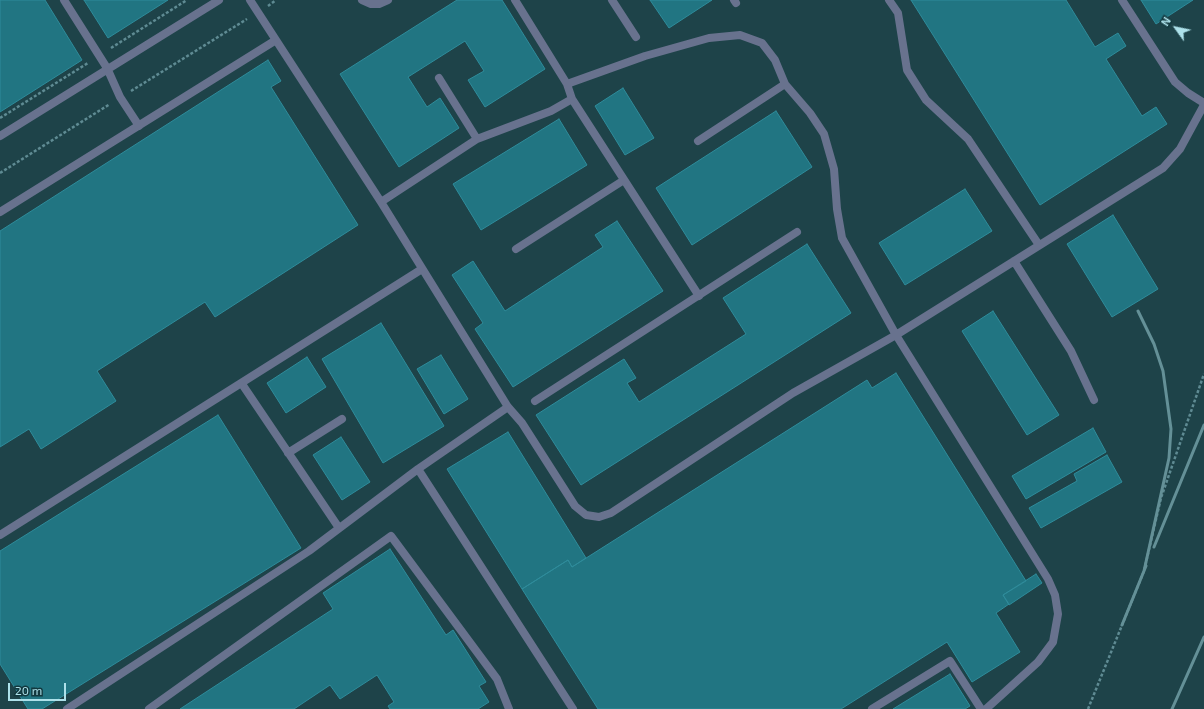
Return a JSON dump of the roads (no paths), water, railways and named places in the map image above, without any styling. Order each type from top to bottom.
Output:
[{"type":"lane","points":[[64,0],[107,68],[120,98],[139,126]]},
{"type":"lane","points":[[0,136],[107,68],[219,0]]},
{"type":"lane","points":[[250,0],[381,202],[508,408],[522,422],[575,506],[586,515],[598,517],[611,513],[793,393],[896,335],[1163,168],[1180,149],[1204,104],[1175,82],[1122,0]]},
{"type":"lane","points":[[362,0],[371,4],[379,4],[388,0]]},
{"type":"lane","points":[[515,0],[567,84],[572,99],[699,296]]},
{"type":"lane","points":[[612,0],[636,37]]},
{"type":"lane","points":[[890,0],[898,13],[906,70],[926,100],[968,139],[1039,245]]},
{"type":"lane","points":[[567,84],[645,56],[709,38],[740,35],[762,43],[775,60],[785,84],[810,113],[824,134],[834,170],[837,209],[842,238],[896,335],[1048,579],[1055,595],[1058,614],[1053,642],[1038,662],[986,709]]},
{"type":"lane","points":[[0,212],[276,40]]},
{"type":"lane","points":[[439,78],[477,139]]},
{"type":"lane","points":[[698,141],[785,84]]},
{"type":"lane","points":[[381,202],[477,139],[550,111],[572,99]]},
{"type":"lane","points":[[516,249],[624,180]]},
{"type":"lane","points":[[535,401],[797,232]]},
{"type":"lane","points":[[1014,261],[1071,351],[1094,400]]},
{"type":"lane","points":[[0,535],[242,384],[422,269]]},
{"type":"lane","points":[[242,384],[339,528]]},
{"type":"lane","points":[[67,709],[309,551],[418,469],[508,408]]},
{"type":"lane","points":[[288,453],[342,419]]},
{"type":"lane","points":[[418,469],[573,709]]},
{"type":"lane","points":[[149,709],[392,536],[497,679],[509,709]]},
{"type":"lane","points":[[872,709],[950,660],[981,709]]},
{"type":"railway","points":[[1138,311],[1154,344],[1163,371],[1171,429],[1169,458],[1144,571]]},
{"type":"railway","points":[[1154,547],[1204,425]]},
{"type":"railway","points":[[1122,625],[1146,566]]},
{"type":"railway","points":[[1172,709],[1204,637]]}]
